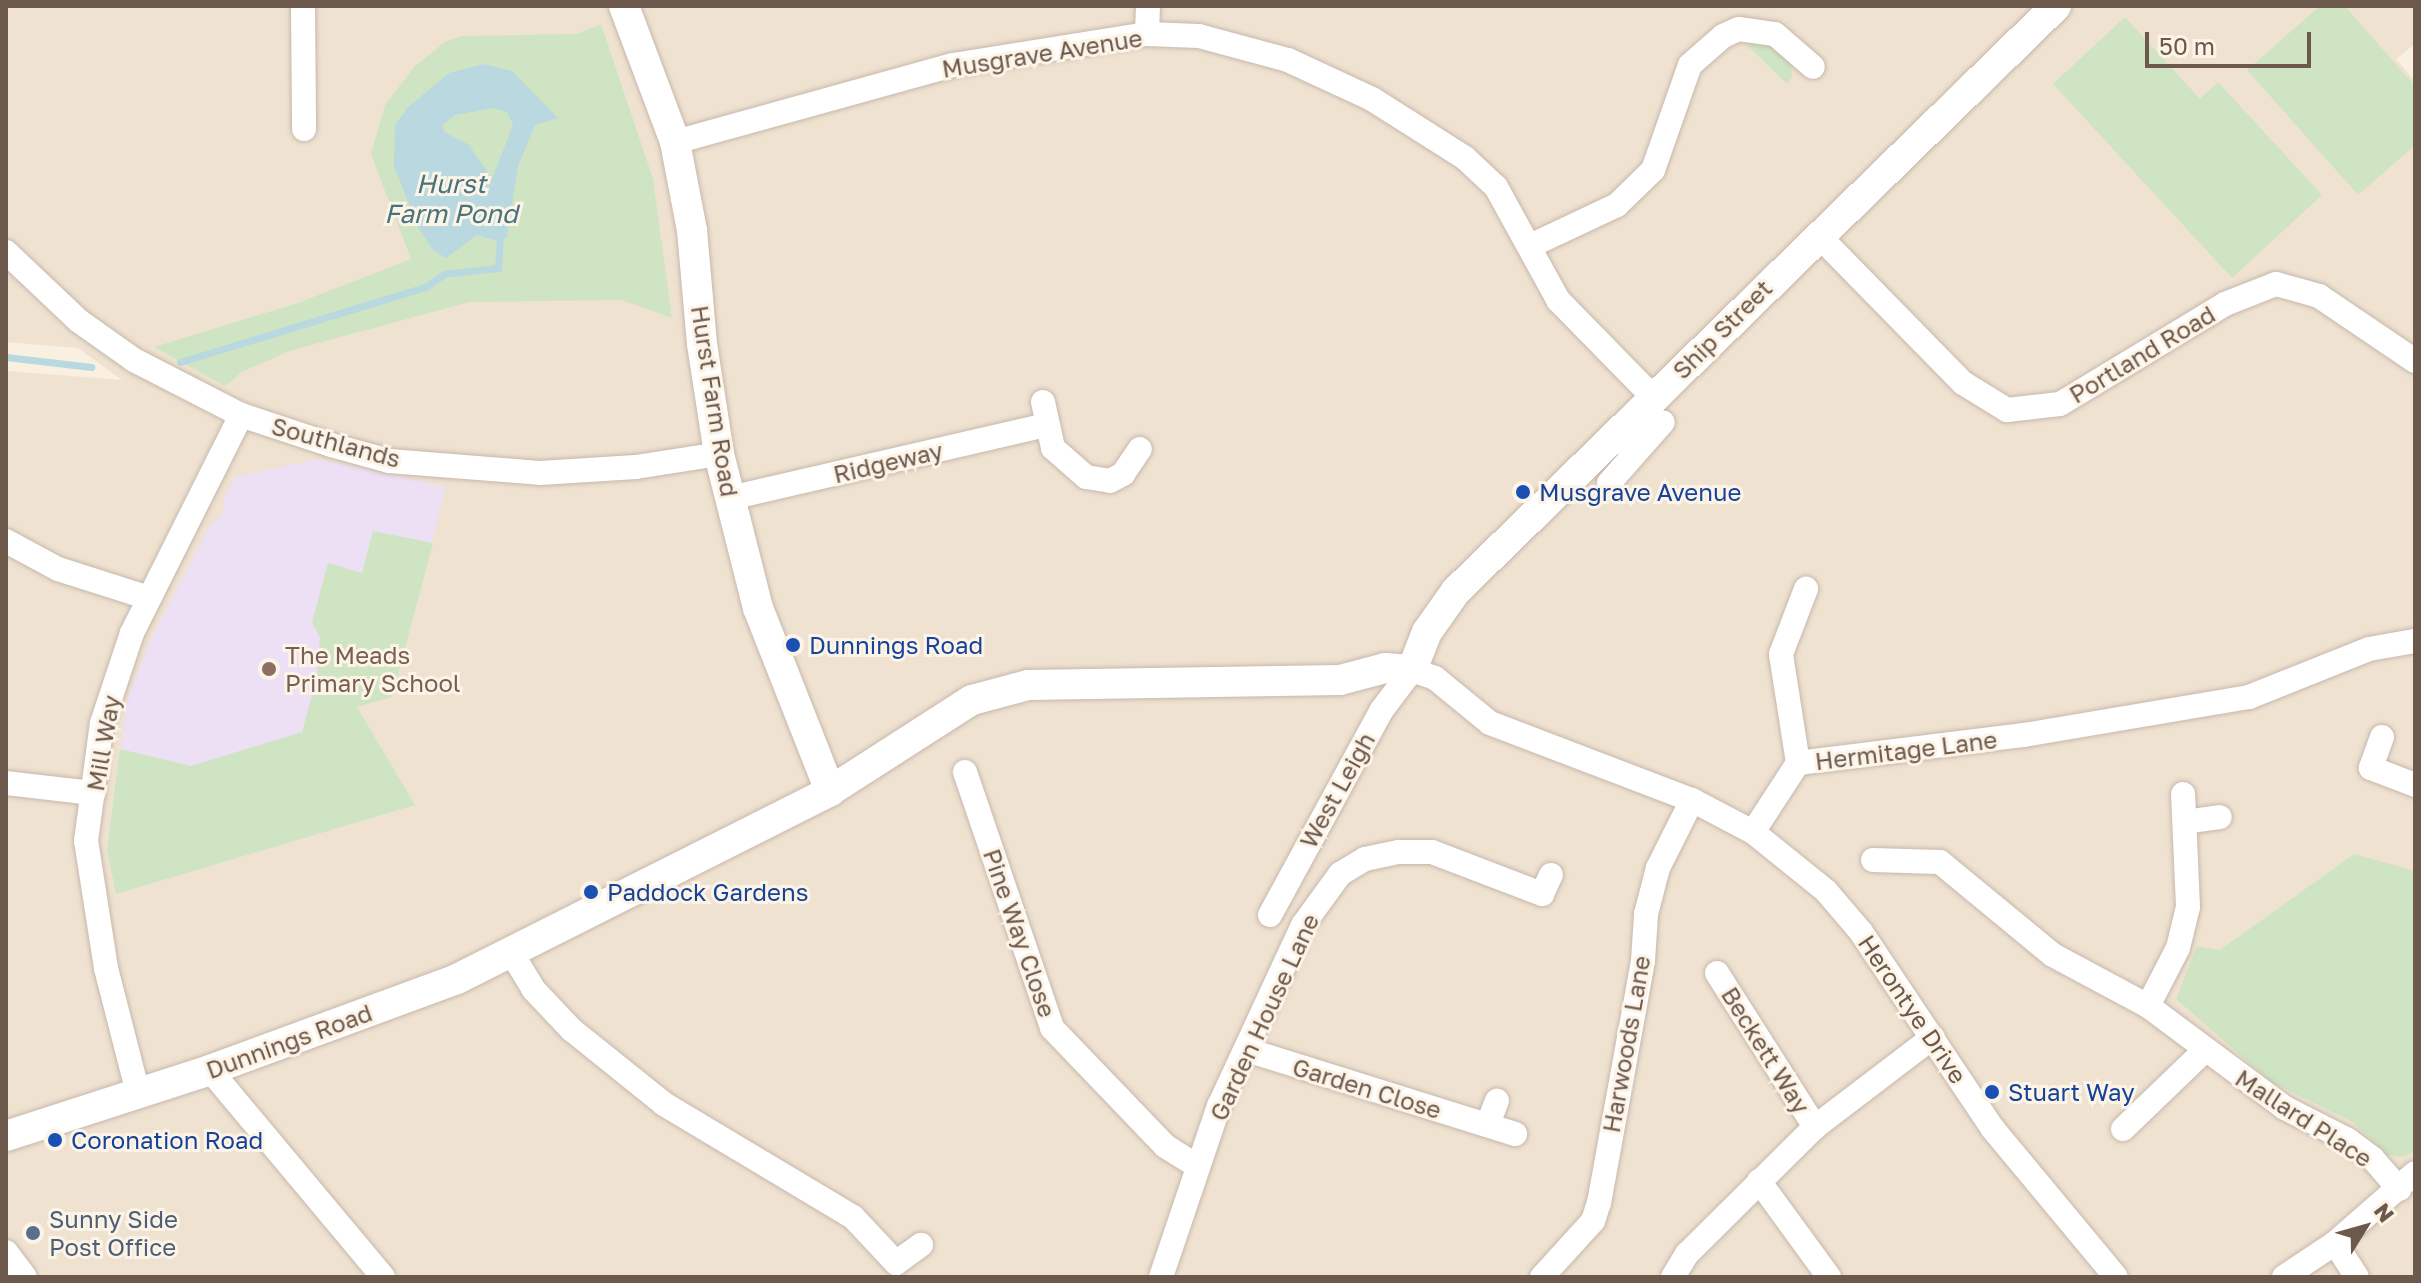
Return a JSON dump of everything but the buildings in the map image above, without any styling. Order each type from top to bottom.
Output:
[{"type":"street","points":[[303,6],[304,129]]},
{"type":"street","name":"Hurst Farm Road","points":[[624,6],[675,142],[692,230],[702,344],[719,454],[758,608],[830,791]]},
{"type":"street","points":[[1147,34],[1148,6]]},
{"type":"street","name":"Ship Street","points":[[1412,670],[1427,632],[1456,591],[1627,443],[1818,235],[2056,6]]},
{"type":"street","points":[[1530,246],[1617,205],[1653,170],[1690,65],[1723,36],[1739,29],[1775,34],[1813,67]]},
{"type":"street","name":"Musgrave Avenue","points":[[675,142],[953,65],[1147,34],[1199,36],[1288,60],[1372,99],[1465,158],[1496,187],[1558,300],[1658,410]]},
{"type":"street","name":"Portland Road","points":[[1818,235],[1963,383],[2007,410],[2060,404],[2225,304],[2276,284],[2319,296],[2415,361]]},
{"type":"street","name":"Southlands","points":[[6,252],[79,321],[134,360],[241,415],[389,461],[540,473],[636,467],[719,454]]},
{"type":"street","name":"Ridgeway","points":[[730,498],[1045,414],[1053,448],[1086,477],[1110,481],[1123,474],[1140,449]]},
{"type":"street","name":"Mill Way","points":[[138,1093],[120,1036],[92,899],[86,841],[93,793],[111,693],[149,598],[241,415]]},
{"type":"street","points":[[1609,483],[1627,443]]},
{"type":"street","points":[[6,541],[58,569],[149,598]]},
{"type":"street","points":[[1798,763],[1781,654],[1806,589]]},
{"type":"street","name":"Hermitage Lane","points":[[1753,832],[1798,763],[2024,735],[2249,697],[2369,649],[2415,641]]},
{"type":"street","name":"Dunnings Road","points":[[6,1136],[210,1070],[412,997],[511,952],[830,791],[972,700],[1028,685],[1340,680],[1385,668],[1412,670]]},
{"type":"street","points":[[1412,670],[1435,678],[1490,723],[1692,800],[1753,832]]},
{"type":"street","name":"West Leigh","points":[[1270,915],[1381,711],[1412,670]]},
{"type":"street","points":[[2382,737],[2371,768],[2415,785]]},
{"type":"street","name":"Pine Way Close","points":[[962,782],[1052,1028],[1165,1146],[1198,1167]]},
{"type":"street","points":[[6,783],[93,793]]},
{"type":"street","points":[[2148,1006],[2178,948],[2188,907],[2183,794]]},
{"type":"street","name":"Harwoods Lane","points":[[1542,1277],[1593,1221],[1599,1203],[1643,961],[1646,914],[1658,868],[1692,800]]},
{"type":"street","points":[[2185,822],[2220,817]]},
{"type":"street","name":"Herontye Drive","points":[[1753,832],[1826,891],[1933,1037],[1993,1129],[2116,1277]]},
{"type":"street","name":"Garden House Lane","points":[[1161,1277],[1219,1106],[1303,925],[1340,874],[1365,859],[1432,852],[1543,893]]},
{"type":"street","name":"Mallard Place","points":[[1873,860],[1940,862],[2053,955],[2148,1006],[2285,1108],[2348,1140],[2407,1181]]},
{"type":"street","points":[[511,952],[534,990],[572,1030],[664,1104],[853,1217],[896,1263],[921,1245]]},
{"type":"street","name":"Beckett Way","points":[[1717,973],[1815,1127]]},
{"type":"street","points":[[1673,1277],[1687,1254],[1815,1127],[1933,1037]]},
{"type":"street","name":"Garden Close","points":[[1247,1050],[1515,1134]]},
{"type":"street","points":[[2123,1129],[2205,1050]]},
{"type":"street","points":[[210,1070],[383,1277]]},
{"type":"street","points":[[1488,1124],[1497,1101]]},
{"type":"street","points":[[1759,1181],[1829,1277]]},
{"type":"street","points":[[2284,1277],[2335,1243],[2407,1181]]},
{"type":"street","points":[[2335,1243],[2357,1277]]},
{"type":"street","points":[[6,1252],[25,1277]]},
{"type":"shaded area","points":[[6,6],[2415,6],[2415,44],[2396,59],[2415,81],[2415,1277],[6,1277],[6,371],[122,380],[78,348],[6,342]]},
{"type":"shaded area","name":"The Meads Primary School","points":[[318,459],[446,487],[392,697],[357,707],[415,805],[116,894],[107,850],[128,696],[150,641],[209,527],[223,514],[224,497],[235,477]]},
{"type":"green space","points":[[2320,6],[2345,6],[2415,86],[2415,145],[2358,195],[2247,70]]},
{"type":"green space","points":[[2125,17],[2200,99],[2218,82],[2322,195],[2232,278],[2053,84]]},
{"type":"green space","points":[[601,24],[653,179],[672,318],[622,300],[469,302],[289,351],[242,372],[225,386],[154,347],[298,303],[411,259],[371,154],[385,105],[415,66],[445,42],[462,36],[577,34]]},
{"type":"green space","points":[[1745,43],[1762,43],[1790,55],[1792,77],[1787,84]]},
{"type":"green space","points":[[373,531],[433,543],[392,697],[357,707],[415,805],[116,894],[107,850],[120,749],[191,766],[302,732],[317,677],[320,638],[312,622],[328,563],[362,573]]},
{"type":"green space","points":[[2354,854],[2415,871],[2415,1151],[2404,1157],[2387,1155],[2353,1122],[2271,1082],[2176,999],[2197,946],[2220,950]]},
{"type":"water","name":"Hurst Farm Pond","points":[[484,64],[512,71],[558,118],[535,125],[518,166],[507,237],[500,242],[477,235],[446,258],[433,250],[418,227],[394,166],[395,126],[407,108],[449,73]],"holes":[[[493,108],[507,112],[513,125],[492,179],[469,145],[444,132],[443,125],[455,115]]]},
{"type":"waterway","points":[[180,362],[425,287],[444,274],[498,268],[500,242]]},
{"type":"waterway","points":[[6,357],[91,367]]},
{"type":"place","name":"Musgrave Avenue","points":[[1523,492]]},
{"type":"place","name":"Dunnings Road","points":[[793,645]]},
{"type":"place","name":"The Meads Primary School","points":[[269,669]]},
{"type":"place","name":"Paddock Gardens","points":[[591,892]]},
{"type":"place","name":"Stuart Way","points":[[1992,1092]]},
{"type":"place","name":"Coronation Road","points":[[55,1140]]},
{"type":"place","name":"Sunny Side Post Office","points":[[33,1233]]}]
